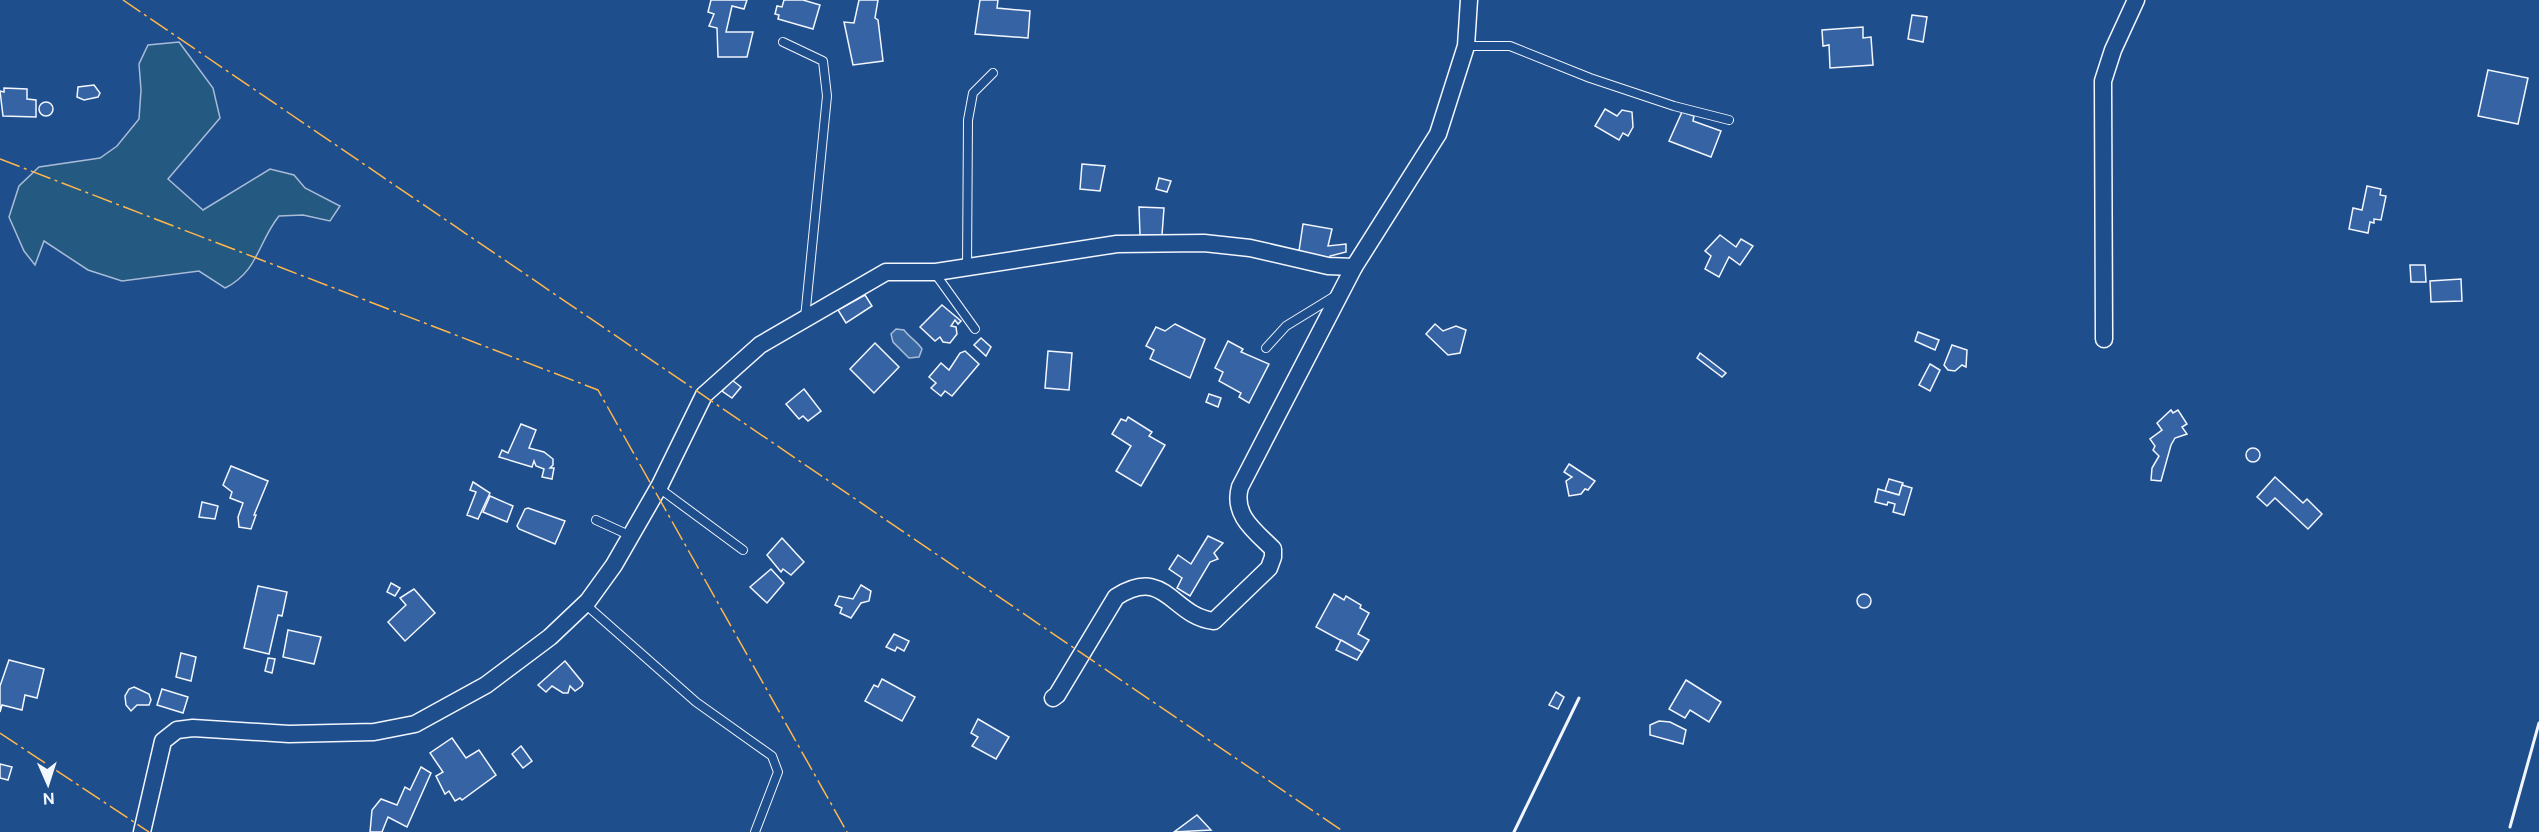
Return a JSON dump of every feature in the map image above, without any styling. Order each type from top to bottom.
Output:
[{"type":"street","points":[[1053,698],[1057,695],[1116,597],[1131,587],[1147,585],[1162,591],[1196,615],[1214,621],[1269,568],[1274,557],[1273,549],[1246,523],[1237,499],[1240,487],[1354,267],[1438,134],[1466,46],[1469,0]]},
{"type":"street","points":[[2104,339],[2103,81],[2113,50],[2136,0]]},
{"type":"street","points":[[142,832],[163,741],[177,730],[193,728],[289,734],[374,732],[415,724],[486,685],[550,637],[585,604],[614,565],[659,488],[704,395],[760,345],[886,273],[934,272],[967,268],[1117,244],[1171,243],[1204,243],[1250,249],[1328,266],[1354,267]]},
{"type":"lane","points":[[783,42],[823,62],[827,96],[805,318]]},
{"type":"lane","points":[[1466,46],[1510,46],[1590,78],[1674,106],[1729,120]]},
{"type":"lane","points":[[967,268],[968,120],[973,93],[993,73]]},
{"type":"lane","points":[[934,272],[975,329]]},
{"type":"lane","points":[[1266,348],[1287,326],[1343,291]]},
{"type":"lane","points":[[659,488],[743,550]]},
{"type":"lane","points":[[596,520],[631,536]]},
{"type":"lane","points":[[585,604],[696,702],[772,756],[778,772],[755,832]]},
{"type":"shaded area","points":[[179,42],[213,88],[220,118],[168,179],[203,210],[270,169],[294,175],[305,188],[340,206],[330,221],[303,215],[279,216],[251,265],[244,274],[225,288],[199,271],[122,281],[88,270],[44,241],[35,265],[24,251],[9,217],[19,186],[39,167],[100,158],[117,146],[139,119],[141,90],[139,64],[148,45]]},
{"type":"shaded area","points":[[896,329],[904,330],[920,346],[922,349],[919,357],[909,358],[893,342],[891,334]]},
{"type":"building","points":[[711,0],[747,0],[744,9],[732,6],[726,32],[753,32],[747,57],[718,57],[717,28],[709,26],[714,14],[708,12]]},
{"type":"building","points":[[784,0],[803,0],[820,5],[813,29],[778,19],[779,15],[775,14],[777,6],[782,7]]},
{"type":"building","points":[[859,0],[878,0],[875,18],[878,20],[883,61],[853,65],[844,22],[854,23]]},
{"type":"building","points":[[980,0],[998,0],[997,8],[1030,11],[1028,38],[975,34]]},
{"type":"building","points":[[1912,15],[1927,17],[1923,42],[1908,39]]},
{"type":"building","points":[[1863,27],[1863,38],[1871,37],[1873,65],[1830,68],[1829,45],[1823,46],[1822,30]]},
{"type":"building","points":[[2488,70],[2528,78],[2518,124],[2478,116]]},
{"type":"building","points":[[94,85],[100,93],[98,97],[84,100],[77,97],[78,87]]},
{"type":"building","points":[[4,88],[27,89],[27,99],[36,100],[36,117],[3,116],[0,91],[4,92]]},
{"type":"building","points":[[43,102],[49,102],[53,109],[49,116],[43,116],[39,112],[39,106]]},
{"type":"building","points":[[1605,109],[1617,116],[1622,110],[1632,112],[1633,127],[1628,136],[1623,133],[1619,140],[1595,126]]},
{"type":"building","points":[[1682,112],[1694,116],[1693,121],[1721,131],[1711,157],[1669,141]]},
{"type":"building","points":[[1082,164],[1105,166],[1100,191],[1080,189]]},
{"type":"building","points":[[1159,178],[1171,181],[1167,192],[1156,189]]},
{"type":"building","points":[[2367,186],[2381,189],[2380,195],[2386,196],[2381,220],[2374,219],[2374,223],[2370,222],[2368,233],[2349,229],[2353,208],[2362,210]]},
{"type":"building","points":[[1139,207],[1164,208],[1162,235],[1140,235]]},
{"type":"building","points":[[1303,224],[1332,229],[1328,246],[1346,244],[1346,252],[1330,256],[1330,258],[1299,251]]},
{"type":"building","points":[[1720,235],[1736,247],[1741,239],[1753,246],[1740,265],[1729,257],[1719,277],[1705,269],[1711,256],[1705,251]]},
{"type":"building","points":[[2410,265],[2425,265],[2426,282],[2411,282]]},
{"type":"building","points":[[2461,279],[2462,301],[2431,302],[2430,281]]},
{"type":"building","points":[[865,295],[872,306],[846,323],[838,310]]},
{"type":"building","points":[[942,305],[961,321],[958,324],[955,320],[951,326],[956,327],[957,334],[950,343],[943,342],[940,337],[935,341],[920,327]]},
{"type":"building","points":[[1175,324],[1205,339],[1190,378],[1150,359],[1154,350],[1146,346],[1156,327],[1165,331]]},
{"type":"building","points":[[1435,324],[1443,331],[1456,326],[1466,330],[1460,353],[1448,355],[1426,334]]},
{"type":"building","points":[[1918,332],[1939,340],[1935,350],[1915,341]]},
{"type":"building","points":[[981,338],[991,347],[986,356],[974,345]]},
{"type":"building","points":[[1228,341],[1243,349],[1241,352],[1269,364],[1249,403],[1239,397],[1241,393],[1219,381],[1223,372],[1215,368]]},
{"type":"building","points":[[875,343],[899,367],[874,393],[850,369]]},
{"type":"building","points":[[1952,345],[1967,350],[1966,367],[1962,365],[1955,371],[1948,370],[1944,365]]},
{"type":"building","points":[[965,351],[979,364],[952,396],[945,391],[941,396],[931,388],[936,383],[929,377],[941,363],[949,370],[960,353]]},
{"type":"building","points":[[1048,351],[1072,353],[1069,390],[1045,388]]},
{"type":"building","points":[[1700,353],[1726,373],[1722,377],[1697,358]]},
{"type":"building","points":[[1930,364],[1940,370],[1930,391],[1919,385]]},
{"type":"building","points":[[732,380],[741,387],[732,398],[722,391]]},
{"type":"building","points":[[804,389],[821,411],[808,421],[803,416],[799,419],[786,404]]},
{"type":"building","points":[[1209,394],[1221,398],[1218,407],[1206,402]]},
{"type":"building","points":[[2171,410],[2173,413],[2178,410],[2187,424],[2182,427],[2187,434],[2175,438],[2171,445],[2161,481],[2151,480],[2152,468],[2159,456],[2153,450],[2155,446],[2150,439],[2162,430],[2157,423]]},
{"type":"building","points":[[1128,417],[1152,432],[1149,436],[1165,445],[1141,486],[1116,471],[1131,446],[1112,434],[1121,419],[1126,421]]},
{"type":"building","points":[[521,424],[536,430],[529,448],[544,452],[553,459],[553,465],[550,468],[554,468],[552,479],[542,477],[544,469],[536,466],[534,461],[532,467],[499,457],[502,450],[508,453]]},
{"type":"building","points":[[2253,448],[2258,450],[2260,455],[2258,460],[2253,462],[2248,460],[2246,455],[2248,450]]},
{"type":"building","points":[[1569,464],[1595,481],[1588,490],[1585,489],[1581,494],[1569,496],[1566,481],[1572,477],[1564,472]]},
{"type":"building","points":[[231,466],[268,481],[254,515],[256,515],[251,529],[239,527],[238,517],[243,503],[230,498],[232,492],[223,485]]},
{"type":"building","points":[[2275,477],[2303,503],[2307,499],[2322,514],[2308,529],[2275,498],[2267,506],[2257,497]]},
{"type":"building","points":[[1889,479],[1903,483],[1899,495],[1885,491]]},
{"type":"building","points":[[473,482],[490,493],[478,519],[467,515],[476,492],[470,490]]},
{"type":"building","points":[[1902,485],[1912,488],[1904,515],[1893,512],[1895,504],[1875,502],[1878,489],[1899,495]]},
{"type":"building","points":[[490,496],[513,506],[507,522],[483,512]]},
{"type":"building","points":[[202,502],[218,506],[215,519],[199,517]]},
{"type":"building","points":[[528,508],[565,521],[555,544],[519,529],[517,526],[525,509]]},
{"type":"building","points":[[1208,536],[1223,543],[1214,553],[1218,559],[1210,562],[1190,596],[1177,588],[1182,578],[1169,569],[1178,555],[1191,564]]},
{"type":"building","points":[[782,538],[804,562],[791,575],[783,569],[781,572],[767,555]]},
{"type":"building","points":[[771,569],[784,583],[767,603],[750,587]]},
{"type":"building","points":[[391,583],[400,588],[395,596],[387,592]]},
{"type":"building","points":[[861,585],[871,591],[869,601],[861,603],[851,618],[840,613],[842,608],[835,605],[839,596],[853,599]]},
{"type":"building","points":[[258,586],[287,592],[282,616],[278,615],[269,654],[244,648]]},
{"type":"building","points":[[414,589],[435,613],[405,641],[388,622],[406,605],[400,598]]},
{"type":"building","points":[[1334,594],[1344,600],[1346,596],[1369,613],[1358,634],[1369,640],[1362,652],[1316,627]]},
{"type":"building","points":[[1864,594],[1869,596],[1871,601],[1869,606],[1864,608],[1859,606],[1857,601],[1859,596]]},
{"type":"building","points":[[288,630],[321,637],[314,664],[283,657]]},
{"type":"building","points":[[894,634],[909,641],[904,651],[897,647],[895,651],[886,647]]},
{"type":"building","points":[[1341,640],[1362,652],[1357,660],[1336,650]]},
{"type":"building","points":[[181,653],[196,657],[191,681],[176,677]]},
{"type":"building","points":[[268,658],[275,659],[272,673],[265,671]]},
{"type":"building","points":[[9,660],[44,669],[37,698],[25,695],[22,710],[2,705],[0,712],[0,686]]},
{"type":"building","points":[[565,661],[583,683],[582,686],[575,691],[570,686],[568,693],[563,693],[552,686],[546,692],[538,685]]},
{"type":"building","points":[[882,679],[915,697],[902,721],[865,701],[874,685],[878,687]]},
{"type":"building","points":[[1686,680],[1721,702],[1709,722],[1690,710],[1685,718],[1669,709]]},
{"type":"building","points":[[134,687],[149,694],[151,700],[149,705],[137,705],[131,711],[126,705],[125,696],[129,689]]},
{"type":"building","points":[[162,689],[188,697],[183,713],[157,705]]},
{"type":"building","points":[[1556,692],[1564,697],[1558,709],[1549,705]]},
{"type":"building","points":[[978,719],[1009,737],[996,759],[972,746],[978,737],[971,733]]},
{"type":"building","points":[[1659,721],[1670,722],[1686,730],[1683,744],[1650,735],[1650,725]]},
{"type":"building","points":[[452,738],[466,758],[479,750],[496,775],[462,800],[460,798],[455,801],[449,791],[445,794],[436,776],[443,772],[430,753]]},
{"type":"building","points":[[521,746],[532,761],[523,768],[512,754]]},
{"type":"building","points":[[0,764],[12,767],[8,780],[0,778]]},
{"type":"building","points":[[421,767],[431,773],[407,827],[388,817],[382,832],[370,832],[372,810],[381,799],[397,805],[405,787],[410,790]]},
{"type":"building","points":[[1197,815],[1211,830],[1174,832]]},
{"type":"wall","points":[[1514,832],[1579,698]]},
{"type":"wall","points":[[2510,827],[2539,723]]},
{"type":"power","points":[[123,0],[1344,832]]},
{"type":"power","points":[[0,159],[598,390],[847,832]]},
{"type":"power","points":[[0,733],[149,832]]}]
